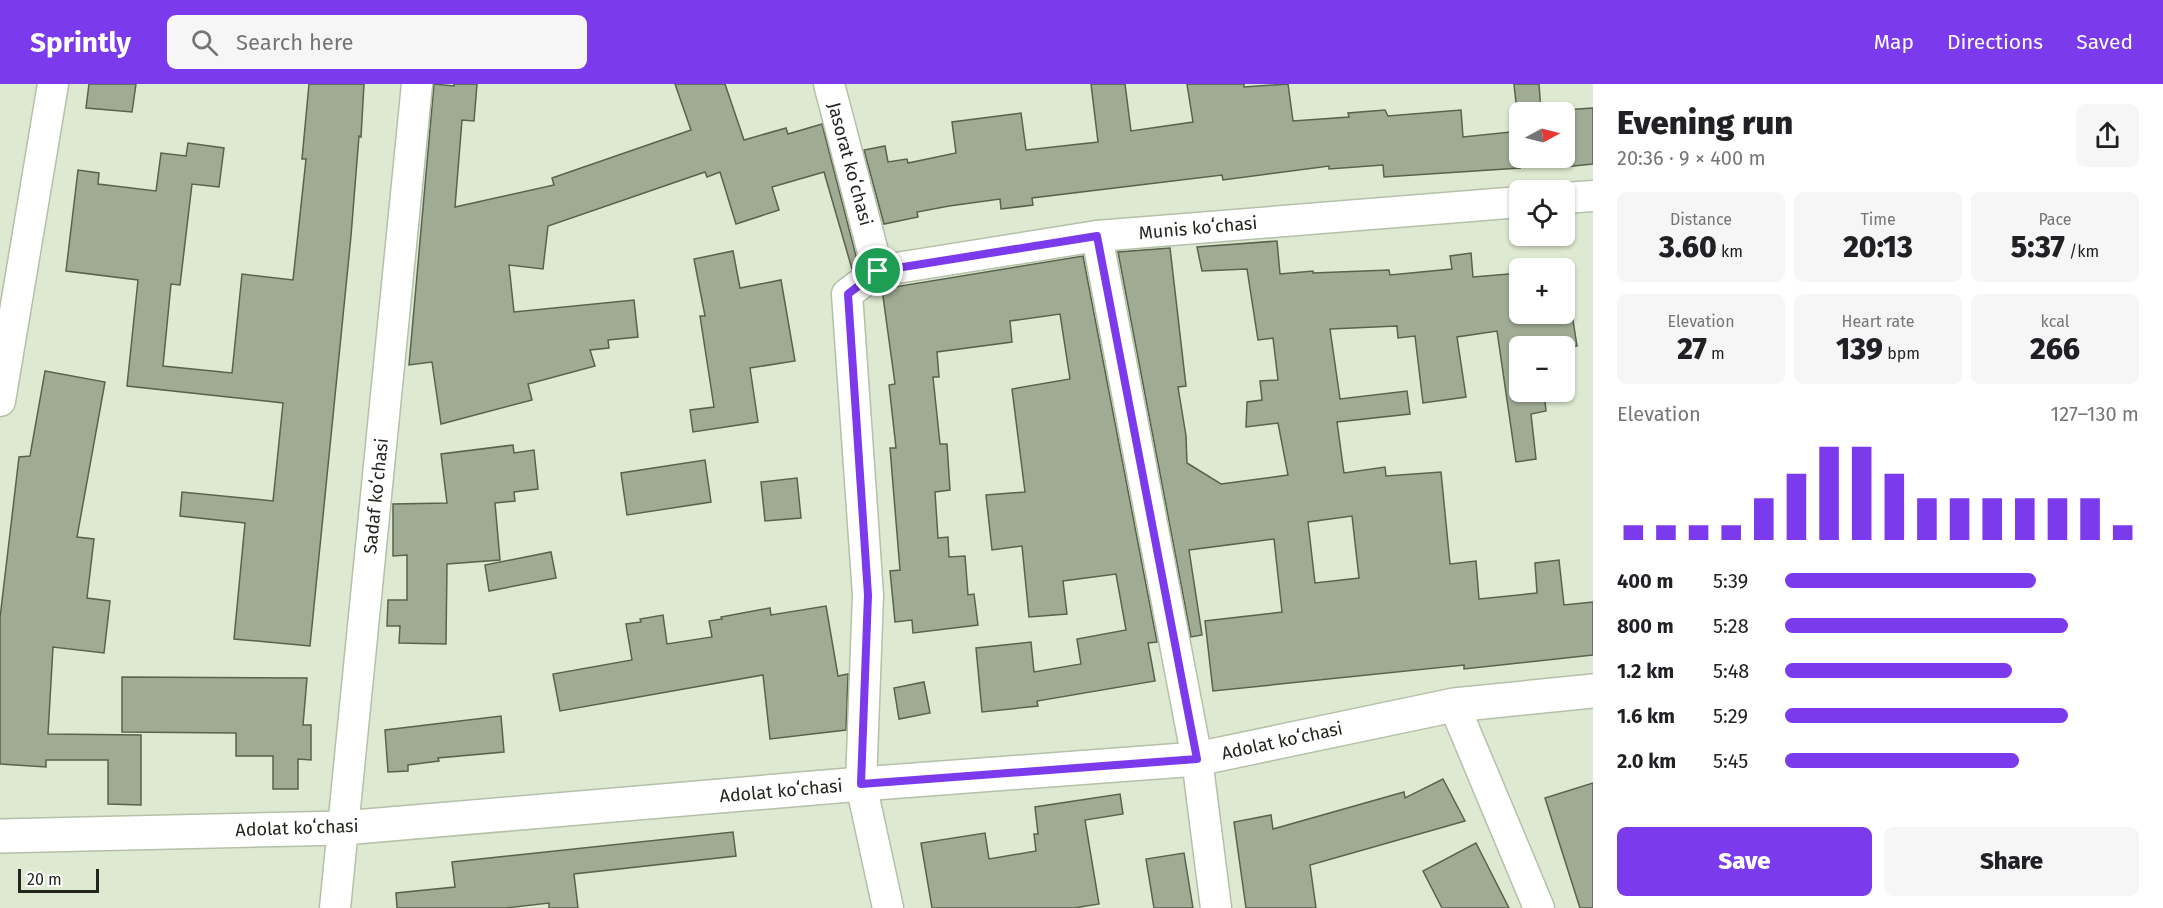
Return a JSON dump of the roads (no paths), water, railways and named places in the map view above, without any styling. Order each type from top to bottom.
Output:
[{"type":"street","points":[[0,401],[52,84]]},
{"type":"street","name":"Sadaf koʻchasi","points":[[335,908],[417,84]]},
{"type":"street","name":"Jasorat koʻchasi","points":[[829,84],[878,271]]},
{"type":"street","points":[[1575,197],[1593,196]]},
{"type":"street","name":"Munis koʻchasi","points":[[878,271],[1097,236],[1509,203]]},
{"type":"street","points":[[1097,236],[1197,759],[1216,908]]},
{"type":"street","points":[[878,271],[848,294],[868,595],[861,784],[888,908]]},
{"type":"street","name":"Adolat koʻchasi","points":[[0,836],[343,828],[861,784],[1197,759],[1454,705],[1593,692]]},
{"type":"street","points":[[1454,705],[1539,908]]}]
